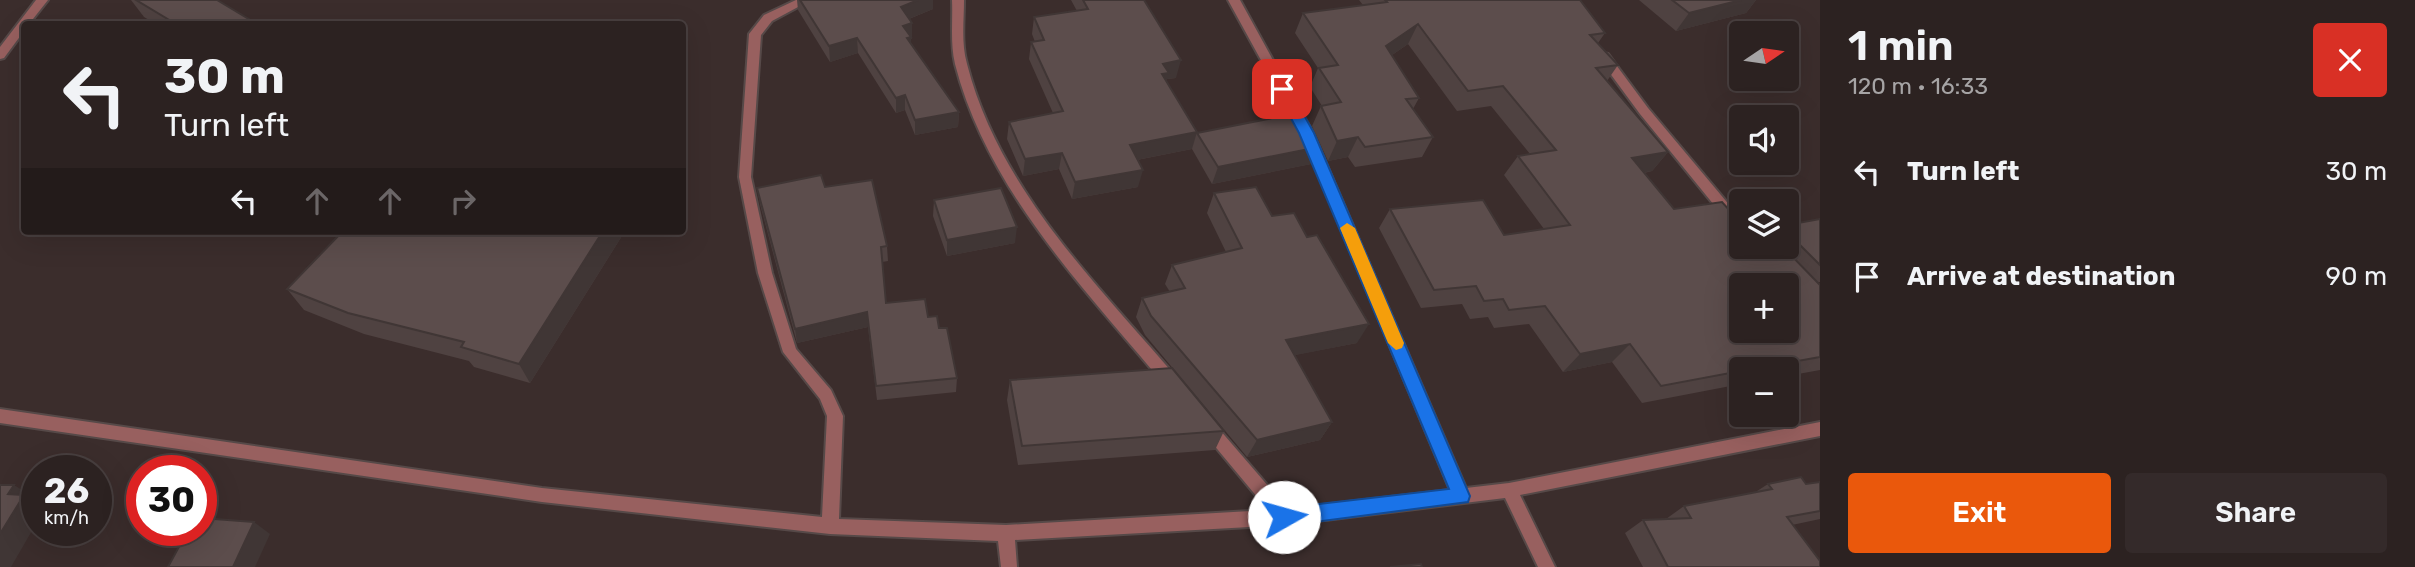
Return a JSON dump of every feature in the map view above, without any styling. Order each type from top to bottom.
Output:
[{"type":"street","points":[[26,21],[42,0]]},
{"type":"street","points":[[805,0],[768,18],[755,34],[745,177],[765,273],[790,352],[826,395],[835,416],[830,526]]},
{"type":"street","points":[[958,0],[960,61],[998,161],[1064,253],[1284,517]]},
{"type":"street","points":[[1234,0],[1307,133],[1461,496]]},
{"type":"street","points":[[0,55],[21,28]]},
{"type":"street","points":[[1594,44],[1644,111],[1729,214]]},
{"type":"street","points":[[0,416],[542,495],[830,526],[1006,533],[1284,517],[1509,490],[1820,429]]},
{"type":"street","points":[[1509,490],[1547,567]]},
{"type":"street","points":[[1006,533],[1009,567]]},
{"type":"building","points":[[136,0],[217,0],[252,21],[171,21]]},
{"type":"building","points":[[800,0],[918,0],[901,7],[912,23],[903,26],[911,37],[907,38],[959,112],[915,120],[905,95],[896,98],[857,38],[829,46]]},
{"type":"building","points":[[1083,0],[1144,0],[1181,60],[1163,64],[1169,73],[1162,74],[1197,132],[1130,145],[1143,170],[1075,182],[1062,153],[1025,159],[1009,122],[1063,111],[1031,42],[1044,40],[1034,17],[1088,9]]},
{"type":"building","points":[[1385,0],[1580,0],[1605,33],[1590,35],[1618,65],[1596,68],[1668,152],[1632,158],[1674,209],[1722,202],[1729,210],[1729,259],[1795,259],[1820,285],[1820,357],[1799,361],[1799,357],[1729,357],[1729,373],[1661,386],[1630,344],[1580,354],[1545,306],[1509,310],[1503,299],[1484,301],[1476,286],[1434,290],[1390,209],[1483,200],[1504,235],[1570,225],[1518,156],[1556,150],[1503,86],[1468,91],[1418,24],[1386,46],[1419,98],[1406,99],[1433,137],[1365,147],[1358,137],[1337,141],[1321,106],[1341,102],[1319,68],[1338,65],[1303,13],[1387,2]]},
{"type":"building","points":[[1672,0],[1741,0],[1689,13]]},
{"type":"building","points":[[1303,112],[1319,147],[1218,167],[1197,133]]},
{"type":"building","points":[[821,175],[825,187],[872,180],[887,246],[881,247],[886,303],[925,299],[928,317],[937,316],[939,328],[947,328],[957,378],[876,386],[867,312],[795,329],[757,188]]},
{"type":"building","points":[[1256,187],[1272,216],[1294,213],[1307,237],[1317,235],[1369,324],[1286,340],[1332,422],[1257,440],[1151,316],[1142,298],[1185,288],[1172,265],[1242,248],[1214,193]]},
{"type":"building","points":[[1001,188],[1017,227],[947,240],[934,200]]},
{"type":"building","points":[[1820,219],[1820,265],[1799,244],[1799,223]]},
{"type":"building","points":[[339,235],[600,235],[519,364],[461,347],[464,342],[348,313],[287,289]]},
{"type":"building","points":[[1172,368],[1224,431],[1022,446],[1010,380]]},
{"type":"building","points":[[1801,477],[1806,484],[1820,482],[1820,511],[1787,517],[1820,561],[1820,567],[1668,567],[1643,520],[1691,518],[1684,506],[1772,489],[1768,484]]},
{"type":"building","points":[[0,485],[14,485],[8,494],[21,495],[21,500],[0,534]]},
{"type":"building","points":[[217,519],[254,522],[233,567],[168,567],[179,546],[217,546]]},
{"type":"building","points":[[1421,564],[1422,567],[1390,567]]},
{"type":"slow traffic","points":[[1347,228],[1396,343]]},
{"type":"route","points":[[1282,89],[1307,133],[1461,496],[1284,517]]}]
